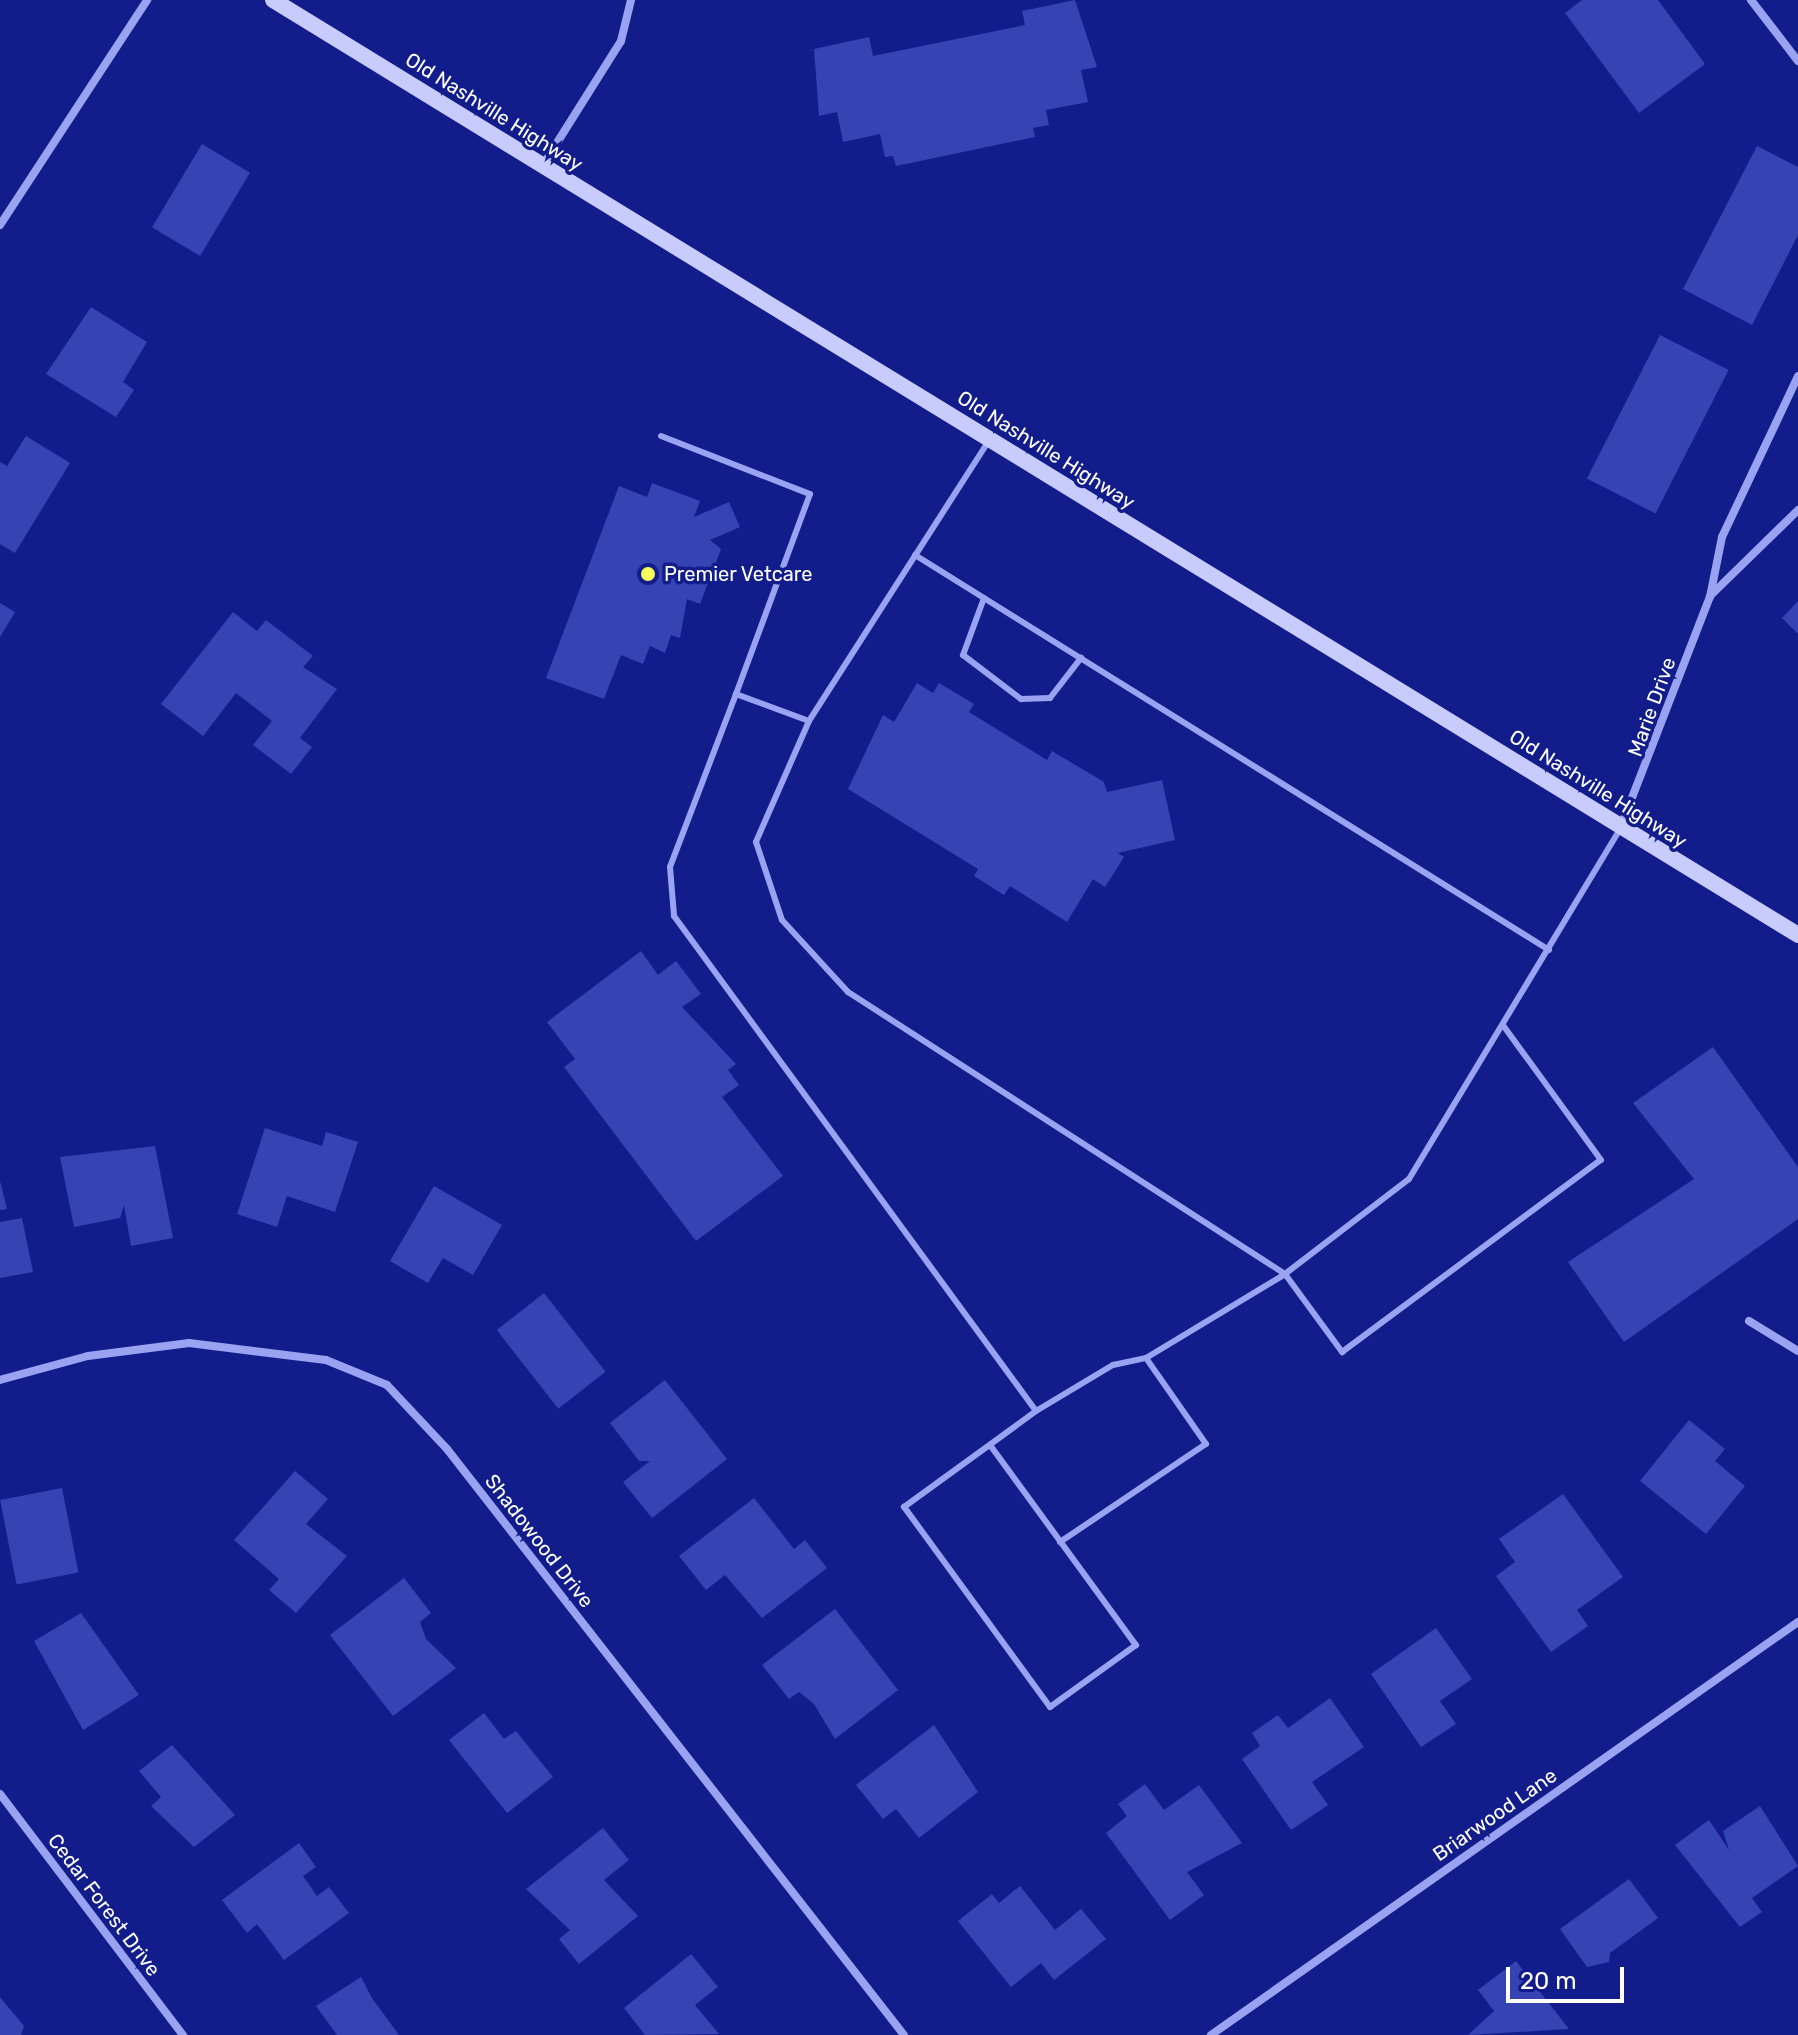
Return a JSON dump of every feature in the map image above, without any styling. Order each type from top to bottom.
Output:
[{"type":"main road","name":"Old Nashville Highway","points":[[273,0],[1798,935]]},
{"type":"street","points":[[0,225],[147,0]]},
{"type":"street","points":[[543,165],[621,41],[631,0]]},
{"type":"street","points":[[1751,0],[1798,61]]},
{"type":"street","name":"Marie Drive","points":[[1621,827],[1710,597],[1722,537],[1798,376]]},
{"type":"street","name":"Marie Drive","points":[[1710,597],[1798,510]]},
{"type":"street","points":[[1749,1321],[1798,1351]]},
{"type":"street","name":"Shadowood Drive","points":[[0,1380],[88,1356],[189,1343],[326,1360],[387,1385],[447,1449],[904,2035]]},
{"type":"street","name":"Briarwood Lane","points":[[1211,2035],[1798,1622]]},
{"type":"street","name":"Cedar Forest Drive","points":[[0,1794],[183,2035]]},
{"type":"lane","points":[[661,436],[810,494],[670,867],[674,916],[1036,1411]]},
{"type":"lane","points":[[990,439],[809,721],[756,842],[782,920],[848,992],[1285,1274],[1342,1352],[1601,1160],[1503,1025]]},
{"type":"lane","points":[[915,555],[1549,950]]},
{"type":"lane","points":[[984,598],[963,655],[995,683],[1032,703],[1050,698],[1081,658]]},
{"type":"lane","points":[[736,694],[809,721]]},
{"type":"lane","points":[[990,1445],[1136,1645],[1050,1707],[904,1507],[1036,1411],[1113,1365],[1146,1358],[1285,1274],[1409,1179],[1621,827]]},
{"type":"lane","points":[[1060,1542],[1206,1444],[1146,1358]]},
{"type":"building","points":[[1075,0],[1097,67],[1081,70],[1088,102],[1046,110],[1049,125],[1033,128],[1035,137],[896,166],[893,156],[885,157],[880,134],[843,142],[837,112],[819,116],[814,49],[869,37],[873,56],[1025,25],[1022,11]]},
{"type":"building","points":[[1582,0],[1658,0],[1705,64],[1639,113],[1565,13]]},
{"type":"building","points":[[202,144],[250,173],[200,256],[152,227]]},
{"type":"building","points":[[1757,146],[1798,167],[1798,235],[1752,325],[1683,289]]},
{"type":"building","points":[[91,307],[147,342],[123,382],[134,390],[116,417],[46,374]]},
{"type":"building","points":[[1660,335],[1729,370],[1656,513],[1587,478]]},
{"type":"building","points":[[26,436],[70,463],[15,553],[0,544],[0,462],[7,466]]},
{"type":"building","name":"Premier Vetcare","points":[[652,483],[700,501],[694,517],[729,502],[740,527],[710,540],[721,549],[700,604],[687,599],[680,638],[671,635],[665,653],[650,646],[643,664],[621,655],[604,699],[546,678],[619,486],[647,497]]},
{"type":"building","points":[[1798,601],[1798,634],[1782,618]]},
{"type":"building","points":[[0,603],[15,612],[0,637]]},
{"type":"building","points":[[233,612],[257,631],[266,620],[313,656],[303,667],[337,689],[300,738],[312,747],[291,774],[253,745],[272,721],[236,693],[203,736],[161,704]]},
{"type":"building","points":[[917,683],[933,693],[939,683],[974,704],[969,712],[1047,760],[1052,751],[1104,782],[1107,792],[1162,780],[1175,840],[1118,853],[1124,857],[1105,887],[1093,879],[1067,922],[1010,886],[1004,895],[974,876],[978,869],[848,789],[883,715],[894,722]]},
{"type":"building","points":[[641,951],[658,975],[676,961],[701,994],[682,1007],[736,1064],[728,1070],[739,1085],[722,1097],[783,1176],[696,1241],[564,1067],[575,1059],[547,1022]]},
{"type":"building","points":[[1713,1047],[1798,1167],[1798,1219],[1624,1342],[1568,1262],[1694,1179],[1633,1103]]},
{"type":"building","points":[[265,1128],[322,1146],[326,1132],[358,1142],[335,1212],[287,1196],[277,1227],[237,1214]]},
{"type":"building","points":[[155,1146],[173,1238],[131,1246],[124,1205],[120,1218],[74,1227],[60,1157]]},
{"type":"building","points":[[0,1181],[7,1209],[0,1210]]},
{"type":"building","points":[[434,1186],[502,1225],[473,1275],[443,1258],[428,1283],[390,1261]]},
{"type":"building","points":[[22,1218],[33,1272],[0,1278],[0,1222]]},
{"type":"building","points":[[544,1293],[606,1372],[558,1409],[497,1330]]},
{"type":"building","points":[[665,1380],[727,1459],[652,1518],[623,1482],[650,1461],[639,1461],[610,1423]]},
{"type":"building","points":[[1689,1420],[1725,1449],[1715,1461],[1745,1486],[1706,1534],[1640,1481]]},
{"type":"building","points":[[295,1471],[328,1499],[306,1524],[347,1556],[296,1613],[269,1590],[279,1579],[234,1540]]},
{"type":"building","points":[[62,1488],[78,1572],[17,1584],[0,1500]]},
{"type":"building","points":[[1563,1494],[1623,1577],[1577,1610],[1588,1626],[1551,1652],[1496,1576],[1515,1562],[1499,1539]]},
{"type":"building","points":[[754,1498],[794,1549],[805,1540],[827,1568],[762,1618],[725,1575],[706,1590],[679,1556]]},
{"type":"building","points":[[404,1578],[431,1613],[420,1622],[426,1639],[456,1668],[393,1716],[330,1635]]},
{"type":"building","points":[[835,1609],[898,1690],[835,1739],[814,1704],[799,1692],[789,1699],[762,1665]]},
{"type":"building","points":[[81,1613],[139,1695],[83,1730],[34,1641]]},
{"type":"building","points":[[1436,1628],[1472,1679],[1440,1701],[1456,1724],[1421,1747],[1371,1674]]},
{"type":"building","points":[[1330,1698],[1364,1747],[1312,1782],[1328,1805],[1291,1830],[1242,1759],[1260,1746],[1252,1733],[1278,1715],[1288,1728]]},
{"type":"building","points":[[484,1713],[504,1739],[516,1731],[553,1777],[507,1813],[449,1740]]},
{"type":"building","points":[[934,1725],[978,1792],[919,1838],[896,1809],[883,1819],[856,1785]]},
{"type":"building","points":[[172,1745],[235,1815],[194,1847],[151,1806],[161,1797],[139,1771]]},
{"type":"building","points":[[1145,1784],[1164,1810],[1199,1785],[1242,1843],[1187,1872],[1204,1895],[1170,1920],[1106,1833],[1127,1816],[1118,1804]]},
{"type":"building","points":[[1760,1806],[1798,1866],[1752,1898],[1762,1912],[1740,1927],[1675,1845],[1709,1820],[1729,1850],[1723,1831]]},
{"type":"building","points":[[603,1828],[629,1860],[604,1880],[638,1916],[579,1964],[559,1939],[570,1930],[526,1889]]},
{"type":"building","points":[[299,1843],[316,1867],[303,1876],[317,1896],[329,1887],[349,1913],[284,1960],[257,1924],[247,1933],[222,1900]]},
{"type":"building","points":[[1629,1879],[1658,1918],[1610,1953],[1609,1962],[1587,1967],[1560,1929]]},
{"type":"building","points":[[1020,1886],[1055,1930],[1081,1909],[1106,1939],[1054,1980],[1041,1963],[1011,1987],[958,1921],[992,1894],[999,1903]]},
{"type":"building","points":[[691,1954],[718,1987],[695,2005],[719,2034],[645,2035],[624,2008]]},
{"type":"building","points":[[1516,1961],[1569,2029],[1468,2035],[1494,2011],[1478,1990]]},
{"type":"building","points":[[361,1977],[399,2035],[337,2035],[316,2006]]},
{"type":"building","points":[[0,1997],[24,2026],[21,2035],[0,2035]]},
{"type":"place","name":"Premier Vetcare","points":[[648,574]]}]
